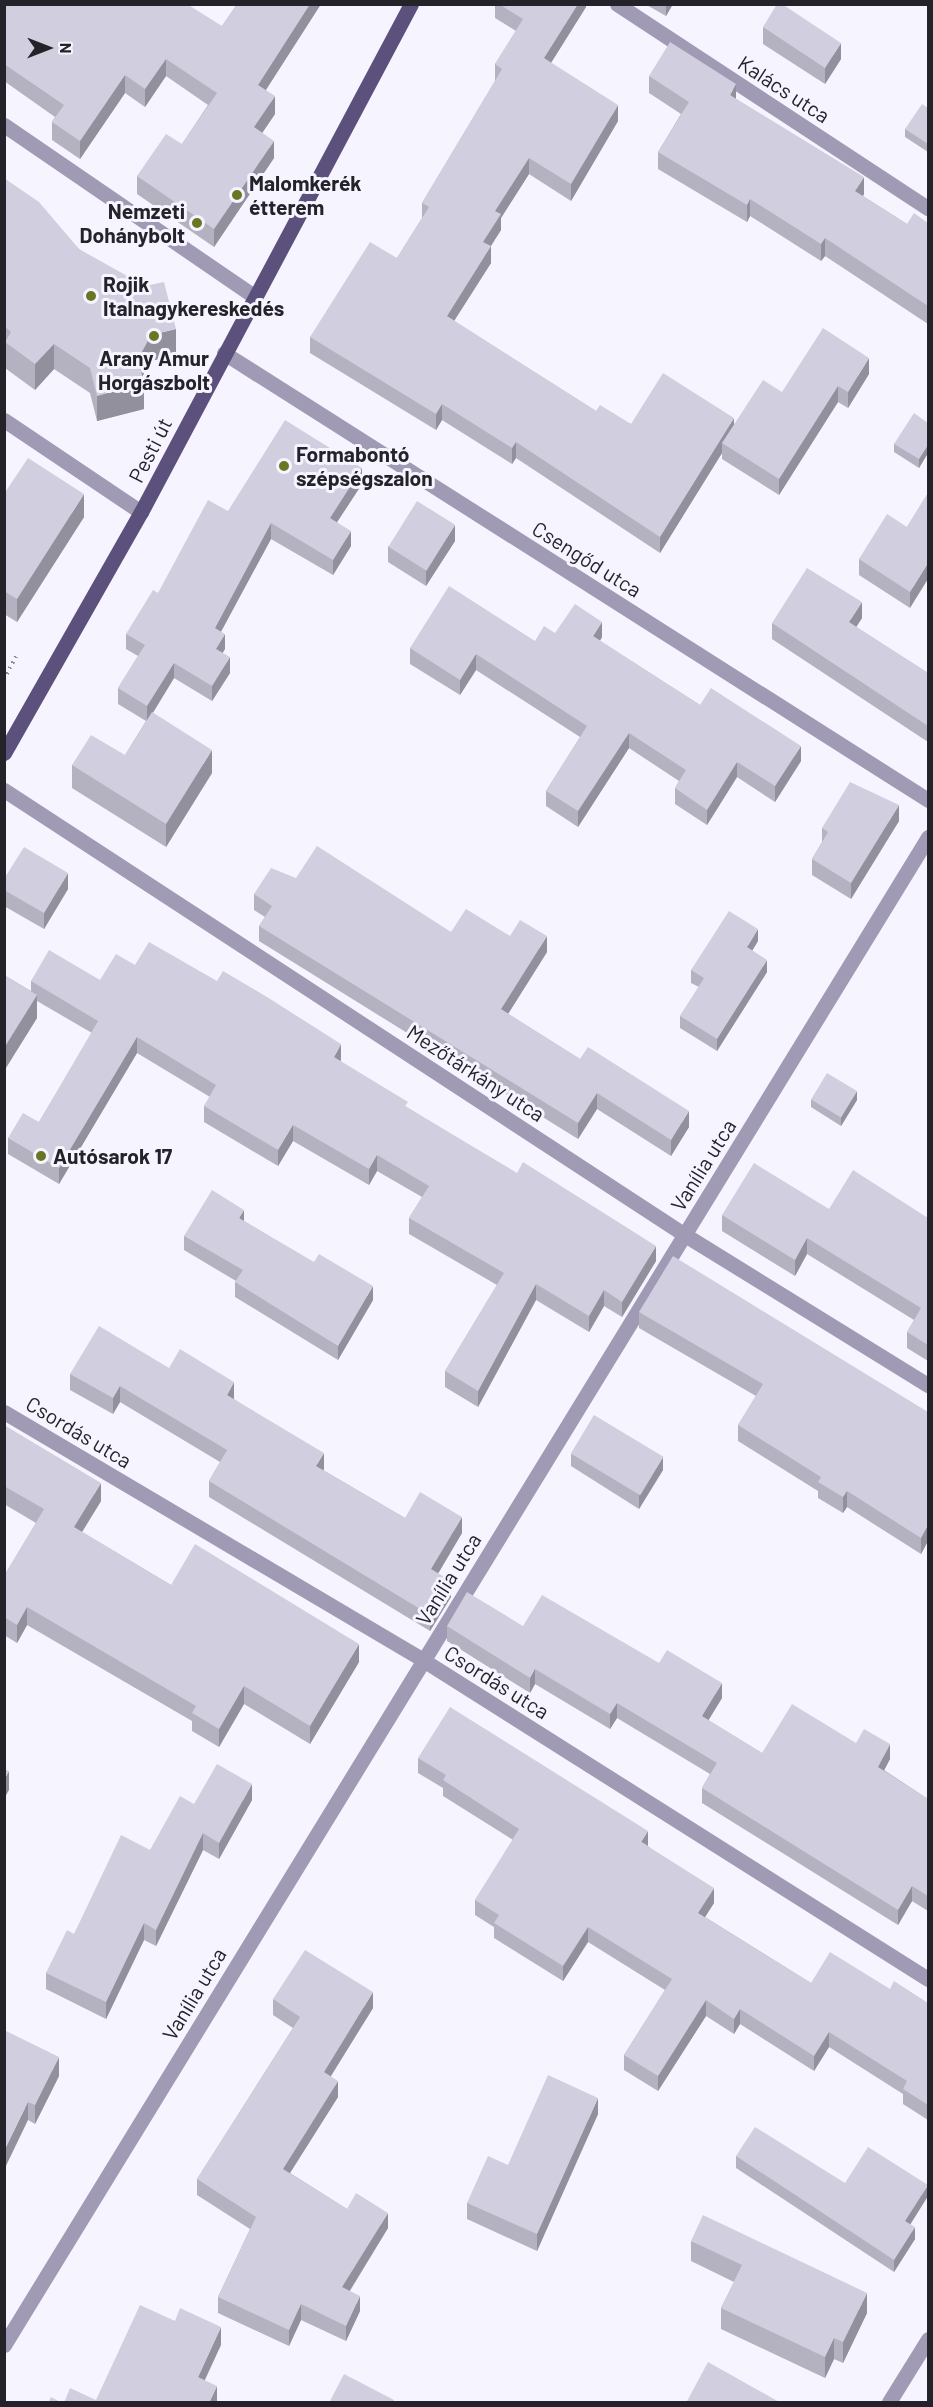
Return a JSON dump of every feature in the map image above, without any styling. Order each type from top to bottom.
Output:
[{"type":"main road","name":"Pesti út","points":[[4,753],[141,512],[411,4]]},
{"type":"street","name":"Kalács utca","points":[[617,4],[928,208]]},
{"type":"street","points":[[4,125],[255,297]]},
{"type":"street","name":"Csengőd utca","points":[[224,353],[928,800]]},
{"type":"street","points":[[4,420],[141,512]]},
{"type":"street","name":"Mezőtárkány utca","points":[[4,790],[685,1235],[928,1385]]},
{"type":"street","name":"Vanília utca","points":[[4,2344],[928,837]]},
{"type":"street","name":"Csordás utca","points":[[4,1412],[423,1660],[928,1979]]},
{"type":"street","points":[[889,2403],[928,2339]]},
{"type":"path","points":[[4,679],[17,656]]},
{"type":"building","points":[[4,4],[187,4],[222,26],[237,4],[310,4],[258,85],[275,96],[254,127],[274,141],[214,229],[137,176],[166,134],[182,144],[217,93],[166,59],[145,89],[125,75],[80,141],[52,122],[64,105],[4,64]]},
{"type":"building","points":[[499,4],[578,4],[544,58],[618,105],[571,184],[529,158],[495,211],[501,214],[483,242],[491,246],[447,316],[596,411],[600,405],[631,424],[663,373],[734,418],[660,537],[516,442],[512,448],[442,404],[436,414],[310,337],[370,242],[397,258],[429,207],[422,203],[502,69],[495,64],[523,19]]},
{"type":"building","points":[[777,4],[782,4],[841,43],[825,68],[763,27]]},
{"type":"building","points":[[670,42],[736,84],[730,95],[864,177],[855,191],[907,224],[914,213],[928,223],[928,306],[825,238],[821,244],[750,199],[747,205],[658,152],[689,102],[649,76]]},
{"type":"building","points":[[922,104],[928,108],[928,144],[905,129]]},
{"type":"building","points":[[4,178],[39,202],[79,249],[145,286],[164,282],[176,329],[151,335],[138,359],[144,383],[97,396],[90,368],[54,344],[35,364],[5,342],[11,332],[4,326]]},
{"type":"building","points":[[823,328],[869,358],[848,392],[838,386],[779,479],[722,443],[763,380],[782,392]]},
{"type":"building","points":[[914,413],[928,423],[928,445],[919,459],[894,444]]},
{"type":"building","points":[[285,420],[362,468],[330,518],[351,531],[333,560],[271,523],[215,628],[225,634],[216,649],[230,657],[212,686],[174,663],[147,706],[118,688],[145,645],[126,634],[153,590],[158,593],[208,500],[228,511]]},
{"type":"building","points":[[28,458],[84,494],[17,599],[4,591],[4,494]]},
{"type":"building","points":[[928,493],[928,563],[910,592],[859,559],[887,514],[907,527]]},
{"type":"building","points":[[417,501],[455,525],[427,571],[388,547]]},
{"type":"building","points":[[807,568],[862,602],[849,622],[928,673],[928,726],[772,623]]},
{"type":"building","points":[[449,586],[535,641],[544,626],[555,633],[575,604],[602,622],[593,636],[700,705],[711,688],[801,746],[775,786],[737,762],[707,810],[675,788],[686,770],[629,733],[578,811],[546,791],[587,726],[476,654],[460,680],[410,648]]},
{"type":"building","points":[[152,712],[212,750],[166,824],[72,765],[91,735],[125,755]]},
{"type":"building","points":[[850,782],[899,805],[851,883],[812,859],[828,832],[822,828]]},
{"type":"building","points":[[317,846],[451,932],[466,909],[510,936],[520,920],[547,936],[501,1009],[580,1059],[588,1047],[689,1111],[671,1140],[597,1093],[578,1123],[259,926],[272,906],[254,894],[271,868],[296,878]]},
{"type":"building","points":[[24,847],[68,873],[44,913],[4,890],[4,879]]},
{"type":"building","points":[[729,911],[758,929],[747,947],[767,960],[717,1039],[680,1016],[704,978],[691,970]]},
{"type":"building","points":[[149,942],[217,981],[223,971],[267,997],[341,1044],[334,1057],[408,1102],[405,1106],[517,1173],[523,1162],[656,1246],[622,1302],[604,1290],[589,1316],[536,1284],[478,1391],[445,1371],[504,1273],[409,1218],[429,1186],[377,1155],[369,1169],[293,1125],[278,1150],[204,1106],[216,1085],[137,1037],[59,1168],[8,1138],[23,1113],[39,1122],[98,1021],[31,981],[49,950],[100,980],[116,954],[135,965]]},
{"type":"building","points":[[4,975],[37,995],[4,1048]]},
{"type":"building","points":[[827,1073],[857,1091],[841,1118],[811,1100]]},
{"type":"building","points":[[754,1163],[829,1209],[853,1170],[928,1218],[928,1345],[907,1332],[921,1308],[807,1238],[795,1260],[722,1215]]},
{"type":"building","points":[[212,1190],[244,1210],[239,1218],[314,1262],[319,1254],[373,1286],[338,1346],[235,1282],[243,1270],[184,1236]]},
{"type":"building","points":[[673,1256],[928,1412],[928,1525],[921,1538],[847,1491],[843,1497],[818,1482],[821,1477],[738,1425],[763,1384],[639,1312]]},
{"type":"building","points":[[99,1326],[169,1368],[180,1349],[234,1382],[227,1395],[324,1453],[316,1466],[405,1518],[420,1492],[462,1517],[431,1569],[451,1581],[430,1615],[209,1481],[227,1450],[120,1386],[113,1398],[70,1374]]},
{"type":"building","points":[[594,1415],[663,1457],[640,1495],[571,1454]]},
{"type":"building","points":[[4,1425],[101,1483],[74,1527],[171,1585],[195,1544],[359,1644],[310,1726],[244,1686],[219,1729],[192,1713],[196,1706],[27,1607],[17,1625],[4,1617],[4,1576],[44,1509],[4,1486]]},
{"type":"building","points":[[467,1592],[523,1626],[542,1595],[659,1663],[667,1650],[722,1683],[702,1716],[762,1753],[792,1704],[856,1743],[864,1729],[890,1744],[878,1767],[928,1799],[928,1896],[912,1886],[898,1910],[702,1788],[717,1763],[617,1703],[610,1714],[535,1669],[530,1678],[447,1626]]},
{"type":"building","points":[[450,1707],[648,1831],[641,1842],[714,1888],[698,1913],[811,1983],[830,1952],[890,1989],[894,1981],[928,2003],[928,2105],[903,2089],[907,2081],[829,2032],[814,2056],[740,2009],[734,2019],[706,2000],[658,2076],[624,2055],[672,1979],[588,1927],[563,1966],[494,1923],[499,1915],[475,1900],[519,1829],[443,1780],[446,1775],[418,1758]]},
{"type":"building","points":[[217,1764],[252,1784],[219,1843],[203,1833],[156,1930],[144,1923],[106,2002],[46,1973],[67,1930],[74,1934],[121,1835],[150,1850],[180,1796],[194,1804]]},
{"type":"building","points":[[4,1769],[9,1771],[4,1780]]},
{"type":"building","points":[[305,1950],[373,1992],[324,2072],[338,2081],[283,2169],[347,2209],[356,2193],[388,2213],[342,2287],[360,2296],[346,2326],[301,2304],[289,2330],[218,2297],[256,2217],[197,2179],[300,2017],[273,1999]]},
{"type":"building","points":[[4,2030],[59,2057],[35,2105],[28,2102],[4,2151]]},
{"type":"building","points":[[548,2075],[598,2098],[537,2234],[467,2203],[488,2156],[508,2165]]},
{"type":"building","points":[[755,2127],[845,2183],[868,2147],[928,2185],[905,2221],[915,2227],[894,2260],[736,2156]]},
{"type":"building","points":[[703,2215],[867,2293],[843,2342],[834,2338],[825,2357],[721,2308],[742,2265],[691,2241]]},
{"type":"building","points":[[140,2305],[175,2321],[180,2308],[221,2327],[198,2377],[217,2386],[209,2403],[64,2403],[70,2388],[96,2400]]},
{"type":"building","points":[[708,2362],[781,2403],[686,2403]]},
{"type":"building","points":[[344,2374],[394,2400],[393,2403],[329,2403]]},
{"type":"building","points":[[51,2397],[62,2403],[48,2403]]},
{"type":"place","name":"Malomkerék étterem","points":[[237,195]]},
{"type":"place","name":"Nemzeti Dohánybolt","points":[[197,223]]},
{"type":"place","name":"Rojik Italnagykereskedés","points":[[91,296]]},
{"type":"place","name":"Arany Amur Horgászbolt","points":[[154,336]]},
{"type":"place","name":"Formabontó szépségszalon","points":[[284,466]]},
{"type":"place","name":"Autósarok 17","points":[[41,1156]]}]
